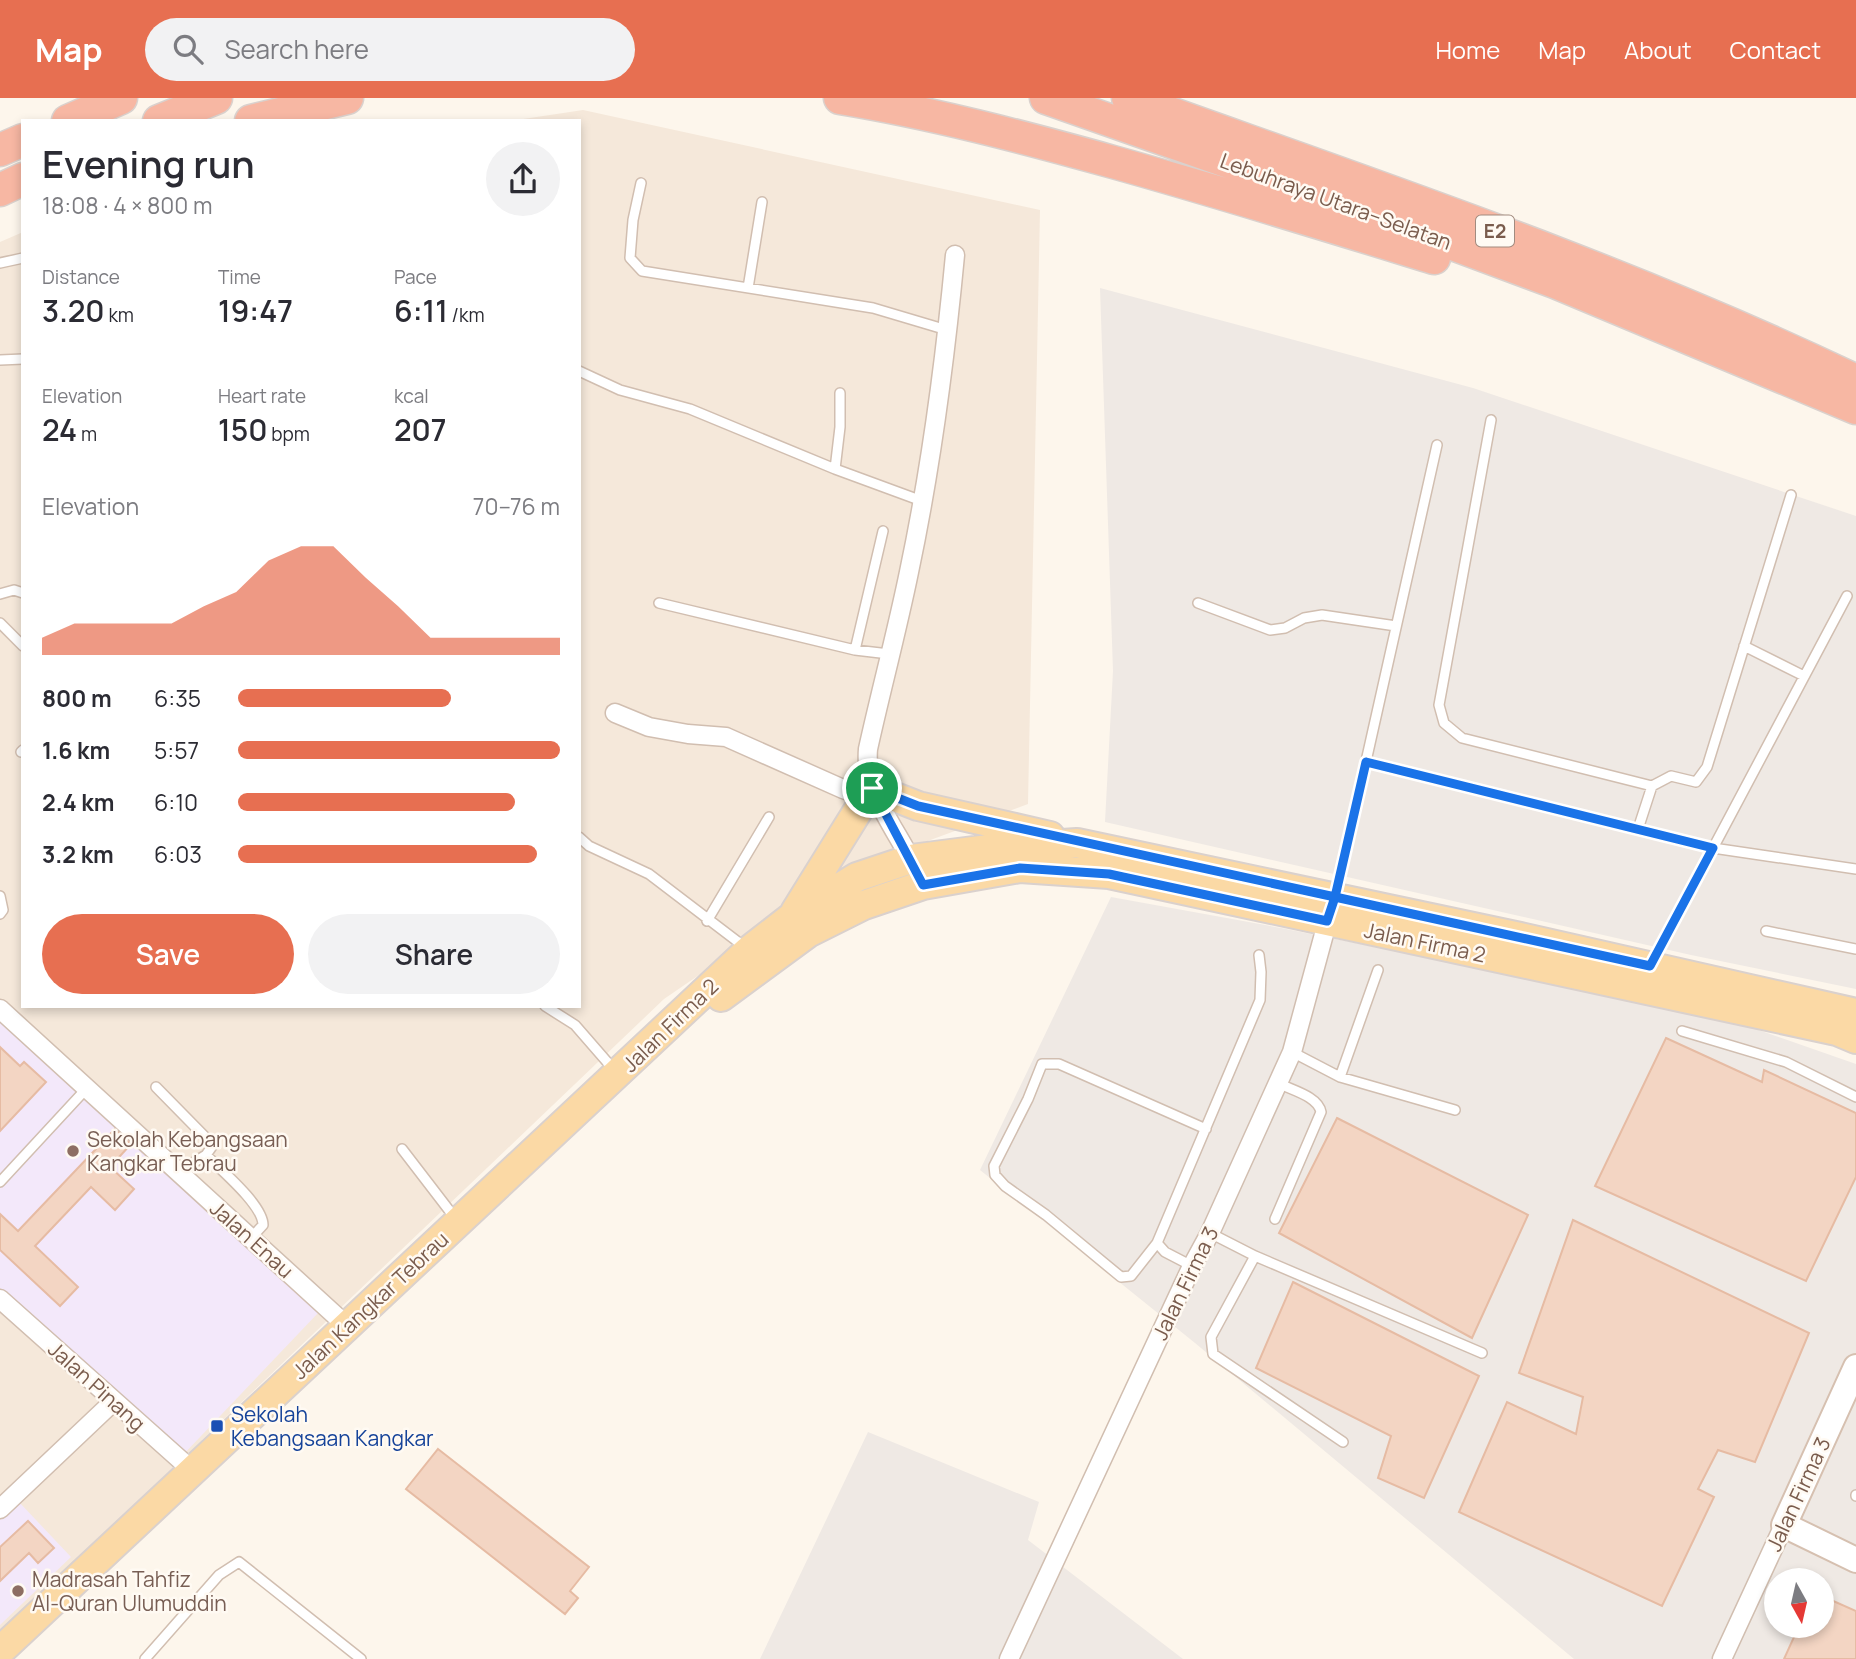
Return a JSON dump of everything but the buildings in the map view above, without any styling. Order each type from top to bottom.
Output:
[{"type":"highway","points":[[73,119],[121,98]]},
{"type":"highway","points":[[164,119],[216,98]]},
{"type":"highway","points":[[259,119],[347,98]]},
{"type":"highway","points":[[840,98],[912,110],[1041,142],[1263,204],[1529,289],[1555,282]]},
{"type":"highway","name":"Lebuhraya Utara–Selatan","points":[[1046,98],[1286,182],[1555,282],[1856,408]]},
{"type":"highway","name":"Lebuhraya Utara–Selatan","points":[[1128,98],[1539,247],[1716,316],[1856,381]]},
{"type":"highway","points":[[0,149],[21,141]]},
{"type":"highway","points":[[0,190],[21,180]]},
{"type":"main road","points":[[793,916],[872,788],[918,806],[1077,842]]},
{"type":"main road","name":"Jalan Firma 2","points":[[618,1075],[757,958],[793,916],[857,877],[911,859],[1077,842],[1331,909],[1837,1031],[1856,1040]]},
{"type":"main road","name":"Jalan Firma 2","points":[[757,958],[864,905],[923,885],[1020,868],[1109,874],[1331,909],[1650,966],[1856,1013]]},
{"type":"main road","name":"Jalan Kangkar Tebrau","points":[[0,1651],[618,1075]]},
{"type":"street","points":[[923,885],[872,788],[867,765],[868,749],[909,574],[922,501],[955,255]]},
{"type":"street","points":[[615,713],[649,727],[726,737],[854,793],[872,788]]},
{"type":"street","name":"Jalan Firma 3","points":[[1014,1656],[1292,1052],[1331,909]]},
{"type":"street","name":"Jalan Enau","points":[[0,1009],[348,1327]]},
{"type":"street","name":"Jalan Pinang","points":[[0,1299],[194,1472]]},
{"type":"street","name":"Jalan Firma 3","points":[[1722,1659],[1856,1367]]},
{"type":"street","points":[[0,1508],[114,1401]]},
{"type":"street","points":[[1784,1525],[1856,1560]]},
{"type":"lane","points":[[641,183],[633,220],[630,258],[642,271],[873,308],[947,330]]},
{"type":"lane","points":[[748,288],[762,202]]},
{"type":"lane","points":[[0,263],[21,258]]},
{"type":"lane","points":[[0,360],[21,359]]},
{"type":"lane","points":[[581,372],[620,390],[690,409],[835,469],[922,501]]},
{"type":"lane","points":[[835,469],[840,427],[840,393]]},
{"type":"lane","points":[[1491,419],[1439,705],[1444,723],[1462,738],[1652,786],[1671,776],[1696,782],[1706,767],[1791,495]]},
{"type":"lane","points":[[1331,909],[1437,445]]},
{"type":"lane","points":[[855,650],[883,531]]},
{"type":"lane","points":[[0,593],[15,590],[21,592]]},
{"type":"lane","points":[[1650,966],[1847,596]]},
{"type":"lane","points":[[659,603],[855,650],[890,654]]},
{"type":"lane","points":[[1198,603],[1270,630],[1285,628],[1304,618],[1332,615],[1396,626]]},
{"type":"lane","points":[[0,623],[21,644]]},
{"type":"lane","points":[[1744,646],[1804,676]]},
{"type":"lane","points":[[1638,829],[1652,786]]},
{"type":"lane","points":[[707,921],[769,817]]},
{"type":"lane","points":[[581,839],[589,846],[649,874],[757,958]]},
{"type":"lane","points":[[1713,848],[1856,869]]},
{"type":"lane","points":[[0,896],[4,910],[0,914]]},
{"type":"lane","points":[[1766,931],[1856,949]]},
{"type":"lane","points":[[1206,1129],[1059,1064],[1042,1063],[1028,1099],[994,1166],[995,1175],[1005,1186],[1121,1277],[1131,1276],[1157,1243],[1206,1129],[1260,1000],[1259,954]]},
{"type":"lane","points":[[1340,1077],[1378,970]]},
{"type":"lane","points":[[548,1008],[575,1026],[618,1075]]},
{"type":"lane","points":[[1682,1031],[1786,1062],[1856,1097]]},
{"type":"lane","points":[[1292,1052],[1340,1077],[1455,1110]]},
{"type":"lane","points":[[1275,1219],[1321,1112],[1314,1100],[1278,1083]]},
{"type":"lane","points":[[0,1182],[87,1087]]},
{"type":"lane","points":[[156,1087],[213,1145],[206,1155],[178,1172]]},
{"type":"lane","points":[[402,1149],[458,1222]]},
{"type":"lane","points":[[206,1155],[263,1217],[263,1225],[251,1238]]},
{"type":"lane","points":[[1210,1233],[1255,1256],[1482,1353]]},
{"type":"lane","points":[[1157,1243],[1165,1252],[1192,1266]]},
{"type":"lane","points":[[1255,1256],[1211,1337],[1213,1354],[1343,1442]]},
{"type":"lane","points":[[145,1659],[219,1574],[239,1562],[360,1659]]},
{"type":"path","points":[[1366,762],[1713,848]]},
{"type":"shaded area","points":[[583,110],[1040,210],[1028,804],[857,867],[664,999],[0,1633],[0,242],[21,233],[21,1008],[581,1008],[581,119],[523,119]]},
{"type":"shaded area","points":[[1100,288],[1473,388],[1856,516],[1856,989],[1691,955],[1105,822],[1113,671]]},
{"type":"shaded area","points":[[1111,897],[1281,928],[1721,1017],[1856,1064],[1856,1659],[1574,1659],[1195,1343],[980,1170]]},
{"type":"shaded area","name":"Sekolah Kebangsaan Kangkar Tebrau","points":[[0,1013],[319,1312],[181,1457],[0,1288]]},
{"type":"shaded area","points":[[868,1432],[1039,1502],[1028,1540],[1183,1659],[760,1659]]},
{"type":"shaded area","name":"Madrasah Tahfiz Al-Quran Ulumuddin","points":[[19,1502],[71,1557],[0,1625],[0,1520]]},
{"type":"place","name":"Sekolah Kebangsaan Kangkar Tebrau","points":[[73,1151]]},
{"type":"place","name":"Sekolah Kebangsaan Kangkar","points":[[217,1426]]},
{"type":"place","name":"Madrasah Tahfiz Al-Quran Ulumuddin","points":[[18,1591]]},
{"type":"route","points":[[872,788],[918,806],[1335,897],[1366,762],[1713,848],[1650,966],[1335,897],[1327,921],[1109,874],[1020,868],[923,885],[872,788]]}]
